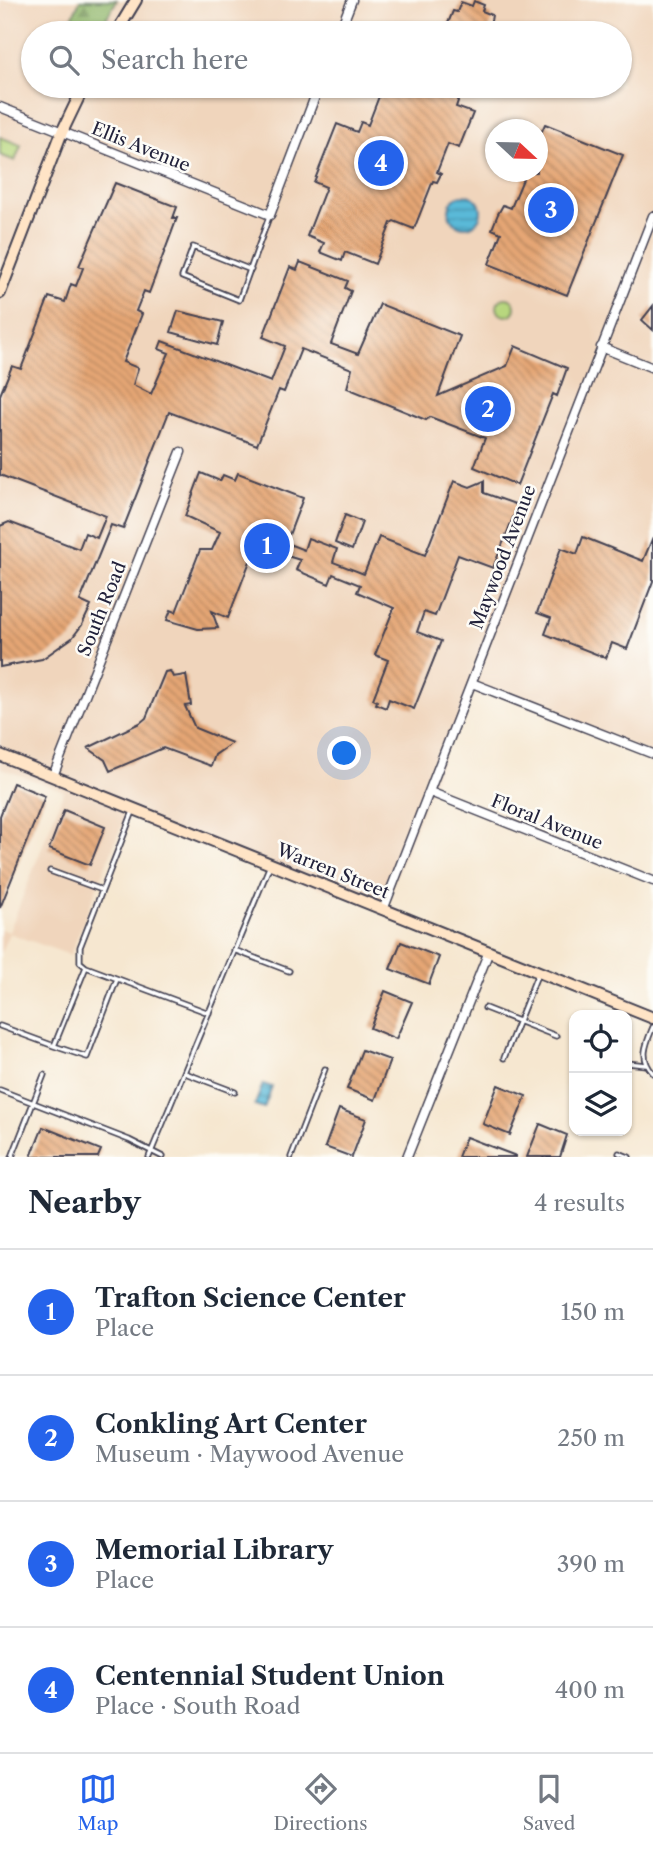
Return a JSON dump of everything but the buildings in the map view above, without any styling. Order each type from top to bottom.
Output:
[{"type":"street","points":[[123,21],[136,0]]},
{"type":"street","points":[[344,21],[352,0]]},
{"type":"street","points":[[0,293],[62,132],[78,98]]},
{"type":"street","points":[[270,215],[314,98]]},
{"type":"street","name":"Ellis Avenue","points":[[0,107],[270,215]]},
{"type":"street","name":"Maywood Avenue","points":[[383,909],[653,216]]},
{"type":"street","points":[[601,347],[653,368]]},
{"type":"street","name":"South Road","points":[[53,776],[181,452]]},
{"type":"street","points":[[472,683],[653,754]]},
{"type":"street","name":"Warren Street","points":[[0,755],[653,1018]]},
{"type":"street","name":"Floral Avenue","points":[[430,792],[653,881]]},
{"type":"street","points":[[407,1157],[489,951]]},
{"type":"lane","points":[[251,270],[193,247],[181,276],[239,300],[251,270],[270,215]]},
{"type":"lane","points":[[134,809],[80,947],[80,962],[86,967],[209,1013]]},
{"type":"lane","points":[[150,1155],[270,864]]},
{"type":"lane","points":[[50,871],[102,890]]},
{"type":"lane","points":[[234,950],[289,971]]},
{"type":"lane","points":[[54,1046],[86,967]]},
{"type":"lane","points":[[504,1058],[539,971]]},
{"type":"lane","points":[[0,1026],[87,1057],[117,979]]},
{"type":"lane","points":[[485,1008],[556,1036]]},
{"type":"lane","points":[[653,1027],[644,1049],[646,1065],[653,1073]]},
{"type":"lane","points":[[632,1064],[646,1065]]},
{"type":"lane","points":[[291,1157],[325,1069]]},
{"type":"lane","points":[[185,1073],[235,1092]]},
{"type":"lane","points":[[12,1157],[44,1074]]},
{"type":"lane","points":[[0,1090],[129,1140],[150,1155],[163,1157]]},
{"type":"lane","points":[[619,1153],[629,1157]]},
{"type":"shaded area","points":[[0,0],[653,0],[653,754],[472,683],[383,910],[193,843],[126,815],[70,955],[9,933],[0,954],[0,929],[9,932],[64,791],[0,768]]},
{"type":"green space","points":[[80,0],[117,0],[105,21],[78,21],[72,18]]},
{"type":"green space","points":[[0,137],[21,145],[15,161],[0,155]]},
{"type":"green space","points":[[506,298],[512,301],[515,307],[512,313],[506,316],[500,313],[497,307],[500,301]]},
{"type":"water","points":[[465,195],[476,200],[481,211],[476,222],[465,227],[454,222],[449,211],[454,200]]},
{"type":"water","points":[[263,1084],[272,1087],[264,1108],[255,1105]]},
{"type":"place","name":"Centennial Student Union","points":[[381,163]]},
{"type":"place","name":"Memorial Library","points":[[551,210]]},
{"type":"place","name":"Conkling Art Center","points":[[488,409]]},
{"type":"place","name":"Trafton Science Center","points":[[267,546]]}]
